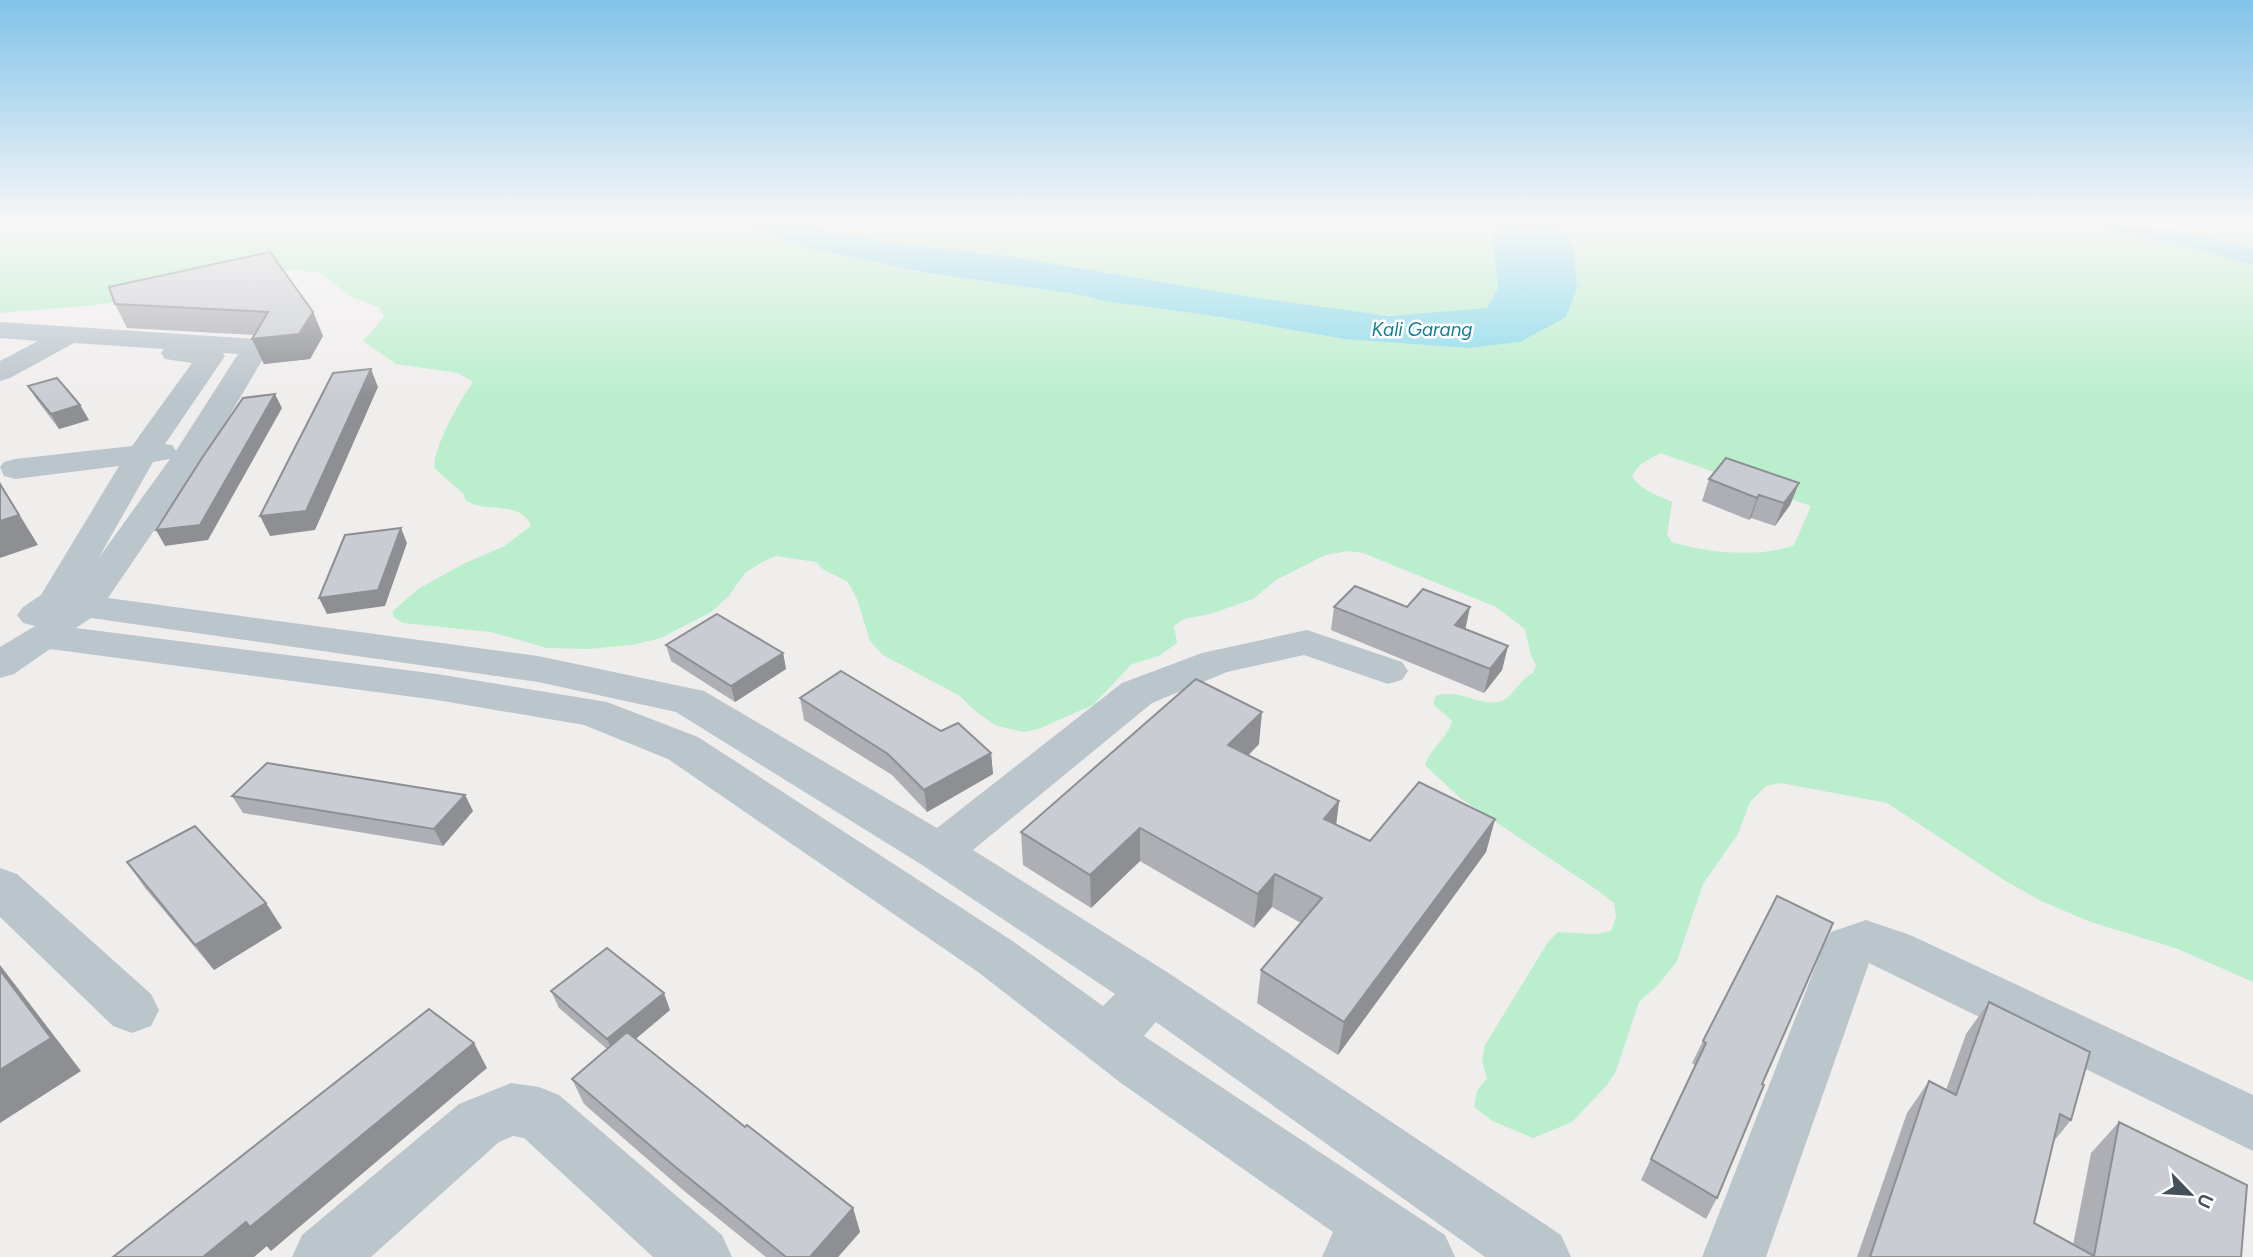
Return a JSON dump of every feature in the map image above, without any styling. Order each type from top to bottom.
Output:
[{"type":"lane","points":[[0,330],[61,340],[211,356],[256,347]]},
{"type":"lane","points":[[0,372],[61,340]]},
{"type":"lane","points":[[0,342],[61,340],[256,347]]},
{"type":"lane","points":[[32,630],[195,447],[256,347]]},
{"type":"lane","points":[[32,630],[142,454],[211,356]]},
{"type":"lane","points":[[5,464],[142,454],[195,447]]},
{"type":"lane","points":[[32,630],[538,669],[688,701],[939,852],[1151,990],[1539,1257]]},
{"type":"lane","points":[[32,630],[592,712],[682,748],[996,957],[1384,1246]]},
{"type":"lane","points":[[939,852],[1137,693],[1216,662],[1307,642],[1322,645],[1388,671]]},
{"type":"lane","points":[[0,887],[132,1010]]},
{"type":"lane","points":[[1734,1257],[1849,947],[1866,941],[1892,950],[2253,1124]]},
{"type":"lane","points":[[1107,1040],[1151,990]]},
{"type":"lane","points":[[324,1257],[479,1123],[512,1109],[539,1114],[701,1257]]},
{"type":"green space","points":[[0,281],[232,281],[96,305],[0,313]]},
{"type":"green space","points":[[330,281],[983,281],[1344,339],[1467,348],[1566,317],[1577,289],[1576,281],[2253,281],[2253,982],[2178,949],[2091,922],[2041,901],[2004,880],[1887,803],[1781,783],[1766,786],[1750,802],[1738,834],[1703,884],[1677,961],[1659,984],[1639,1002],[1616,1071],[1607,1085],[1572,1122],[1533,1138],[1492,1121],[1474,1107],[1477,1091],[1487,1078],[1482,1061],[1485,1045],[1548,942],[1558,932],[1595,934],[1611,931],[1616,917],[1614,903],[1460,798],[1425,765],[1452,721],[1433,704],[1436,696],[1453,694],[1485,702],[1501,701],[1533,673],[1536,665],[1531,656],[1525,629],[1496,607],[1363,553],[1348,551],[1325,555],[1276,580],[1253,599],[1210,614],[1184,619],[1174,626],[1177,643],[1159,656],[1132,664],[1093,705],[1038,729],[1024,732],[995,725],[960,696],[883,655],[870,641],[857,599],[848,582],[821,568],[816,562],[776,556],[764,561],[745,573],[728,597],[711,612],[661,638],[632,645],[588,649],[547,648],[491,632],[403,623],[395,618],[392,612],[418,589],[465,563],[503,547],[531,526],[519,513],[465,500],[464,494],[435,469],[437,450],[442,438],[473,382],[458,373],[396,364],[363,341],[384,317],[379,307],[351,297]],"holes":[[[1660,453],[1811,506],[1794,545],[1750,553],[1700,549],[1672,542],[1667,535],[1672,502],[1644,488],[1632,475],[1641,464]]]},
{"type":"green space","points":[[1145,281],[1497,281],[1498,288],[1487,308],[1412,316],[1339,311]]},
{"type":"water","name":"Kali Garang","points":[[983,281],[1153,281],[1389,316],[1487,308],[1498,288],[1497,281],[1576,281],[1577,289],[1566,317],[1520,342],[1467,348],[1344,339],[1214,316],[1110,302],[1069,293]]},
{"type":"building","points":[[138,281],[291,281],[313,312],[299,334],[252,339],[268,312],[115,304],[109,287]]},
{"type":"building","points":[[371,369],[306,511],[260,516],[333,373]]},
{"type":"building","points":[[57,378],[80,405],[51,414],[28,386]]},
{"type":"building","points":[[275,394],[200,525],[156,530],[243,398]]},
{"type":"building","points":[[1726,458],[1799,483],[1784,503],[1759,495],[1757,498],[1709,479]]},
{"type":"building","points":[[0,484],[19,515],[0,521]]},
{"type":"building","points":[[401,528],[378,590],[319,598],[345,535]]},
{"type":"building","points":[[1355,586],[1407,607],[1423,589],[1470,607],[1455,625],[1508,646],[1490,669],[1334,607]]},
{"type":"building","points":[[717,614],[783,653],[731,686],[666,645]]},
{"type":"building","points":[[841,671],[941,731],[958,723],[991,753],[924,790],[888,754],[800,698]]},
{"type":"building","points":[[1196,679],[1262,712],[1228,745],[1339,801],[1324,819],[1370,841],[1419,782],[1495,819],[1344,1022],[1261,970],[1322,898],[1275,874],[1258,894],[1140,828],[1090,875],[1021,832]]},
{"type":"building","points":[[267,763],[465,795],[434,829],[232,796]]},
{"type":"building","points":[[195,826],[266,903],[195,945],[127,862]]},
{"type":"building","points":[[1777,896],[1833,923],[1762,1084],[1764,1085],[1717,1198],[1651,1159],[1706,1043],[1703,1041]]},
{"type":"building","points":[[607,948],[664,993],[607,1039],[551,991]]},
{"type":"building","points":[[0,970],[51,1038],[0,1070]]},
{"type":"building","points":[[1989,1002],[2090,1052],[2071,1120],[2060,1114],[2034,1223],[2094,1256],[2119,1122],[2247,1185],[2241,1257],[1870,1257],[1929,1081],[1956,1095]]},
{"type":"building","points":[[429,1009],[474,1043],[250,1227],[246,1222],[203,1257],[113,1257]]},
{"type":"building","points":[[627,1032],[745,1127],[747,1125],[853,1208],[810,1257],[786,1257],[572,1079]]}]
